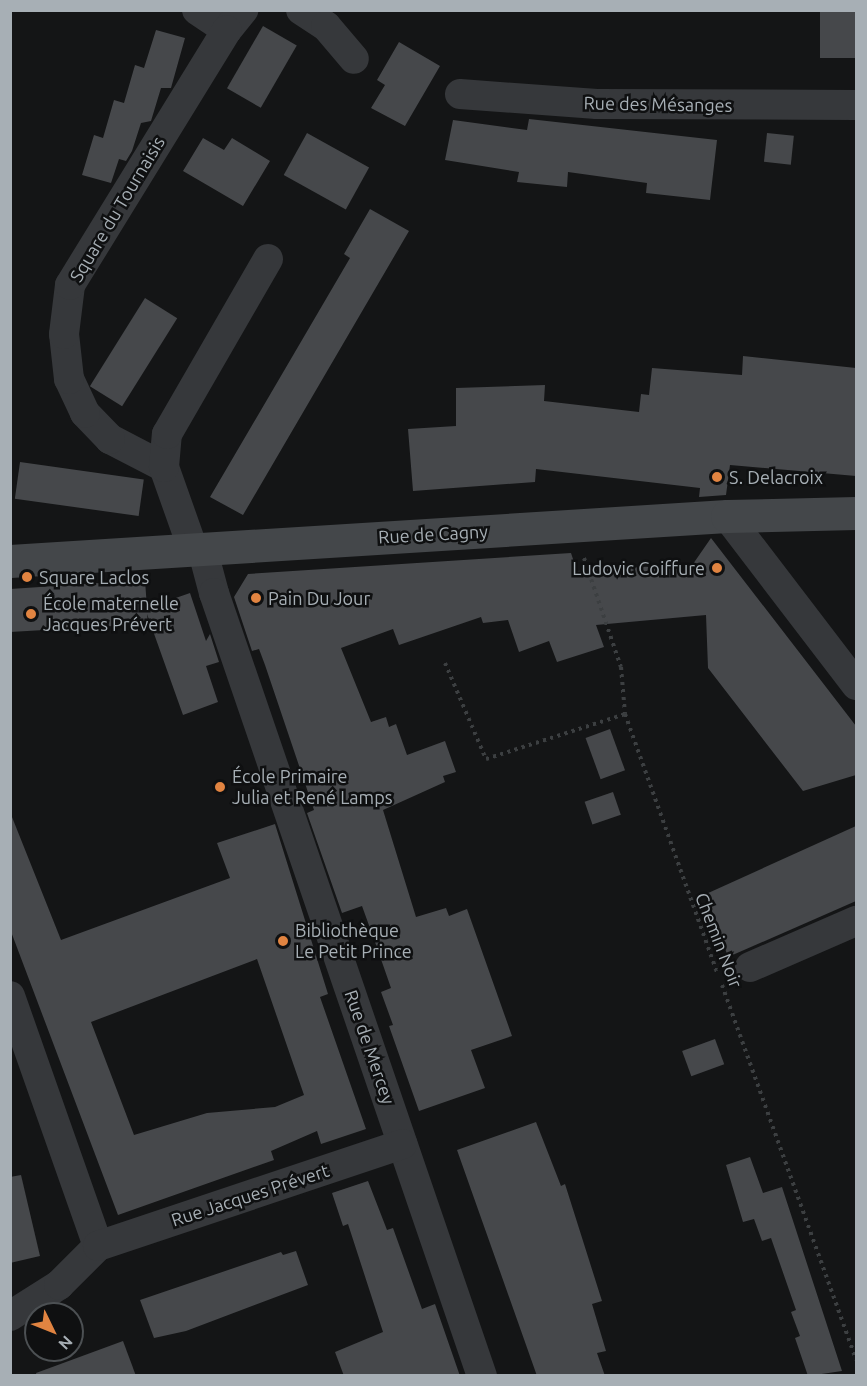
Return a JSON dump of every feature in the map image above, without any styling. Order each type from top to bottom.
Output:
[{"type":"main road","name":"Rue de Cagny","points":[[10,561],[728,516],[856,513]]},
{"type":"street","name":"Square du Tournaisis","points":[[164,467],[110,439],[85,413],[69,379],[64,334],[70,285],[235,20],[197,10]]},
{"type":"street","points":[[301,10],[326,26],[354,59]]},
{"type":"street","name":"Rue des Mésanges","points":[[460,94],[597,104],[856,105]]},
{"type":"street","points":[[198,548],[164,467],[167,435],[268,259]]},
{"type":"street","points":[[728,516],[856,685]]},
{"type":"street","name":"Rue de Mercey","points":[[198,548],[482,1376]]},
{"type":"street","points":[[750,967],[856,921]]},
{"type":"street","points":[[10,996],[98,1246]]},
{"type":"street","name":"Rue Jacques Prévert","points":[[10,1316],[59,1285],[98,1246],[402,1144]]},
{"type":"path","name":"Chemin Noir","points":[[573,526],[621,667],[625,714],[661,824],[856,1360]]},
{"type":"path","points":[[445,663],[486,759],[625,714]]},
{"type":"building","points":[[820,10],[856,10],[856,58],[820,58]]},
{"type":"building","points":[[263,26],[297,46],[261,108],[227,88]]},
{"type":"building","points":[[156,30],[185,38],[171,88],[161,88],[151,121],[141,123],[132,151],[126,161],[119,159],[111,183],[82,175],[94,135],[103,138],[114,100],[124,103],[135,65],[144,68]]},
{"type":"building","points":[[399,42],[440,66],[405,126],[371,108],[385,85],[377,80]]},
{"type":"building","points":[[529,119],[717,140],[710,200],[646,193],[647,183],[568,172],[567,187],[517,182],[519,172],[445,160],[453,120],[527,130]]},
{"type":"building","points":[[307,133],[369,167],[346,209],[284,175]]},
{"type":"building","points":[[767,133],[794,136],[791,165],[764,162]]},
{"type":"building","points":[[203,138],[224,150],[232,138],[270,161],[243,206],[183,171]]},
{"type":"building","points":[[370,209],[409,231],[243,515],[210,497],[350,258],[344,254]]},
{"type":"building","points":[[145,298],[177,318],[122,406],[90,386]]},
{"type":"building","points":[[743,356],[856,368],[856,476],[730,465],[726,495],[699,497],[700,488],[536,469],[535,482],[413,491],[408,429],[456,426],[456,388],[545,385],[544,401],[639,412],[641,394],[649,395],[652,368],[742,375]]},
{"type":"building","points":[[20,462],[144,479],[139,516],[15,499]]},
{"type":"building","points":[[711,538],[856,726],[856,775],[803,791],[708,668],[706,615],[596,625],[604,647],[557,662],[549,641],[519,652],[508,620],[483,623],[481,617],[399,645],[393,629],[341,648],[371,722],[386,717],[389,727],[396,724],[407,755],[445,741],[456,772],[443,776],[445,782],[383,810],[416,917],[446,908],[449,916],[467,909],[512,1036],[471,1050],[485,1088],[419,1111],[389,1026],[393,1025],[381,992],[391,988],[375,942],[362,906],[342,913],[307,813],[314,810],[265,665],[259,649],[252,651],[234,597],[248,574],[571,553],[577,571],[693,564]]},
{"type":"building","points":[[145,580],[147,608],[190,593],[206,641],[210,634],[219,662],[206,666],[218,702],[183,715],[147,614],[148,624],[10,632],[10,589]]},
{"type":"building","points":[[610,729],[625,770],[601,779],[586,738]]},
{"type":"building","points":[[613,792],[621,815],[592,824],[585,802]]},
{"type":"building","points":[[10,812],[61,940],[230,878],[217,843],[275,824],[328,994],[320,997],[366,1129],[321,1144],[317,1131],[271,1151],[274,1160],[118,1215],[10,929]],"holes":[[[257,959],[304,1095],[275,1107],[207,1113],[134,1135],[91,1022]]]},
{"type":"building","points":[[856,826],[856,901],[728,957],[706,894]]},
{"type":"building","points":[[715,1039],[724,1064],[691,1076],[682,1051]]},
{"type":"building","points":[[536,1122],[561,1186],[565,1184],[602,1301],[592,1304],[606,1351],[597,1353],[605,1376],[537,1376],[457,1150]]},
{"type":"building","points":[[750,1157],[763,1193],[782,1187],[842,1371],[808,1376],[795,1338],[800,1336],[791,1312],[796,1310],[771,1238],[762,1241],[754,1219],[743,1222],[726,1165]]},
{"type":"building","points":[[21,1175],[40,1256],[10,1263],[10,1177]]},
{"type":"building","points":[[368,1181],[387,1230],[393,1228],[422,1309],[435,1304],[460,1376],[344,1376],[335,1352],[383,1332],[348,1224],[343,1226],[332,1193]]},
{"type":"building","points":[[296,1251],[308,1285],[186,1331],[154,1338],[140,1300],[281,1252],[283,1255]]},
{"type":"building","points":[[123,1341],[136,1376],[37,1376],[36,1373],[66,1362],[84,1362],[84,1355]]},
{"type":"place","name":"S. Delacroix","points":[[717,477]]},
{"type":"place","name":"Ludovic Coiffure","points":[[717,568]]},
{"type":"place","name":"Square Laclos","points":[[27,577]]},
{"type":"place","name":"Pain Du Jour","points":[[256,598]]},
{"type":"place","name":"École maternelle Jacques Prévert","points":[[31,614]]},
{"type":"place","name":"École Primaire Julia et René Lamps","points":[[220,787]]},
{"type":"place","name":"Bibliothèque Le Petit Prince","points":[[283,941]]}]
